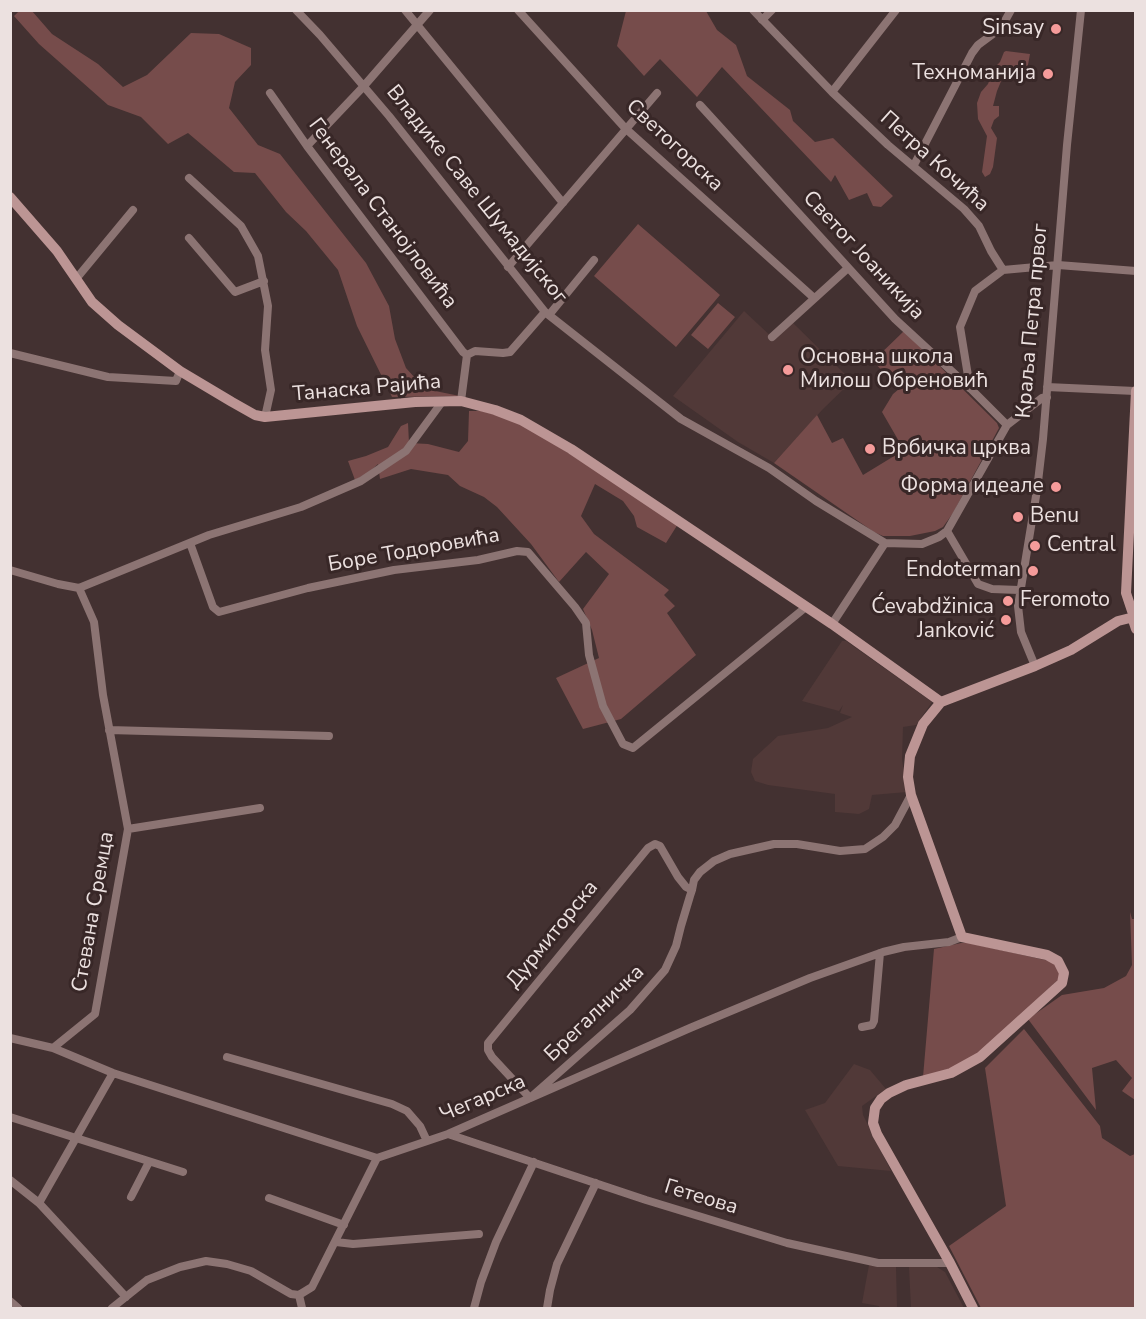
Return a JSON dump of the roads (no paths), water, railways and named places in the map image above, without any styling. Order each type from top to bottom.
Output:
[{"type":"street","name":"Владике Саве Шумадијског","points":[[296,10],[363,87],[547,314],[681,419],[769,468],[816,501],[885,543]]},
{"type":"street","points":[[405,10],[563,203]]},
{"type":"street","points":[[307,146],[363,87],[430,10]]},
{"type":"street","name":"Светогорска","points":[[518,10],[625,128],[814,298]]},
{"type":"street","name":"Петра Кочића","points":[[753,10],[832,92],[888,145],[964,209],[979,226],[1003,270]]},
{"type":"street","points":[[762,20],[772,10]]},
{"type":"street","points":[[832,92],[896,10]]},
{"type":"street","points":[[914,165],[972,53],[978,45],[1001,28],[1011,10]]},
{"type":"street","name":"Краља Петра првог","points":[[1035,666],[1024,642],[1019,623],[1019,590],[1037,490],[1047,397],[1081,10]]},
{"type":"street","name":"Генерала Станојловића","points":[[270,93],[307,146],[467,355]]},
{"type":"street","points":[[508,267],[657,93]]},
{"type":"street","name":"Светог Јоаникија","points":[[700,105],[895,319],[1007,425]]},
{"type":"street","points":[[189,178],[241,226],[258,256],[268,306],[265,350],[271,390],[265,417]]},
{"type":"street","name":"Танаска Рајића","points":[[10,197],[57,251],[100,310],[180,372],[255,415],[265,417],[415,402],[461,401],[495,410],[547,434],[832,624],[941,702]]},
{"type":"street","points":[[76,279],[133,210]]},
{"type":"street","points":[[189,238],[235,292],[264,281]]},
{"type":"street","points":[[461,401],[467,355],[475,351],[510,352],[594,260]]},
{"type":"street","points":[[970,388],[960,327],[975,291],[1003,270],[1058,265],[1136,270]]},
{"type":"street","points":[[771,337],[848,268]]},
{"type":"street","points":[[10,353],[108,376],[176,381],[180,372]]},
{"type":"street","points":[[1047,387],[1136,391],[1133,503],[1126,593],[1112,625]]},
{"type":"street","points":[[832,624],[885,543],[922,544],[947,531],[1007,425],[1042,398],[1047,397]]},
{"type":"street","points":[[10,570],[78,588],[253,520],[301,507],[361,481],[406,451],[442,402]]},
{"type":"street","points":[[947,531],[978,584],[992,589],[1019,590]]},
{"type":"street","name":"Боре Тодоровића","points":[[190,543],[213,607],[219,612],[308,588],[394,570],[478,560],[517,551],[528,552],[586,623],[589,654],[600,697],[623,744],[633,748],[806,607]]},
{"type":"street","name":"Стевана Сремца","points":[[53,1048],[95,1014],[128,829],[109,730],[94,622],[78,588]]},
{"type":"street","points":[[973,1308],[877,1134],[873,1123],[875,1108],[889,1093],[906,1085],[951,1073],[980,1057],[1062,983],[1064,973],[1058,961],[1047,955],[962,937],[910,795],[908,777],[913,747],[923,724],[941,702],[1035,666],[1071,650],[1112,625],[1126,624],[1135,618],[1126,593]]},
{"type":"street","points":[[109,730],[329,736]]},
{"type":"street","name":"Брегалничка","points":[[530,1098],[630,1010],[665,970],[676,946],[694,880],[700,872],[714,861],[730,854],[774,844],[797,844],[840,851],[864,849],[883,837],[895,825],[910,795]]},
{"type":"street","points":[[128,829],[260,808]]},
{"type":"street","name":"Дурмиторска","points":[[530,1098],[492,1057],[488,1050],[488,1042],[648,848],[655,844],[660,846],[678,878],[692,890]]},
{"type":"street","name":"Чегарска","points":[[377,1158],[448,1134],[762,997],[880,953],[904,947],[949,942],[962,937]]},
{"type":"street","points":[[862,1027],[872,1025],[874,1021],[880,953]]},
{"type":"street","points":[[10,1038],[53,1048],[113,1073],[377,1158],[312,1287],[299,1295],[291,1294],[251,1272],[227,1264],[206,1261],[180,1267],[147,1280],[112,1308]]},
{"type":"street","points":[[227,1057],[392,1104],[407,1111],[420,1126],[428,1141]]},
{"type":"street","points":[[39,1203],[113,1073]]},
{"type":"street","points":[[10,1117],[183,1172]]},
{"type":"street","name":"Гетеова","points":[[448,1134],[787,1243],[878,1263],[947,1258]]},
{"type":"street","points":[[131,1197],[149,1162]]},
{"type":"street","points":[[474,1308],[496,1242],[534,1162]]},
{"type":"street","points":[[10,1180],[39,1203],[126,1297]]},
{"type":"street","points":[[547,1308],[552,1278],[560,1256],[596,1183]]},
{"type":"street","points":[[269,1198],[344,1225]]},
{"type":"street","points":[[336,1242],[353,1244],[479,1234]]},
{"type":"street","points":[[299,1295],[302,1308]]},
{"type":"street","points":[[10,1301],[18,1308]]},
{"type":"place","name":"Sinsay","points":[[1056,29]]},
{"type":"place","name":"Техноманија","points":[[1048,74]]},
{"type":"place","name":"Основна школа Милош Обреновић","points":[[788,370]]},
{"type":"place","name":"Врбичка црква","points":[[870,449]]},
{"type":"place","name":"Форма идеале","points":[[1056,487]]},
{"type":"place","name":"Benu","points":[[1018,517]]},
{"type":"place","name":"Central","points":[[1035,546]]},
{"type":"place","name":"Endoterman","points":[[1033,571]]},
{"type":"place","name":"Feromoto","points":[[1008,601]]},
{"type":"place","name":"Ćevabdžinica Janković","points":[[1006,620]]}]
